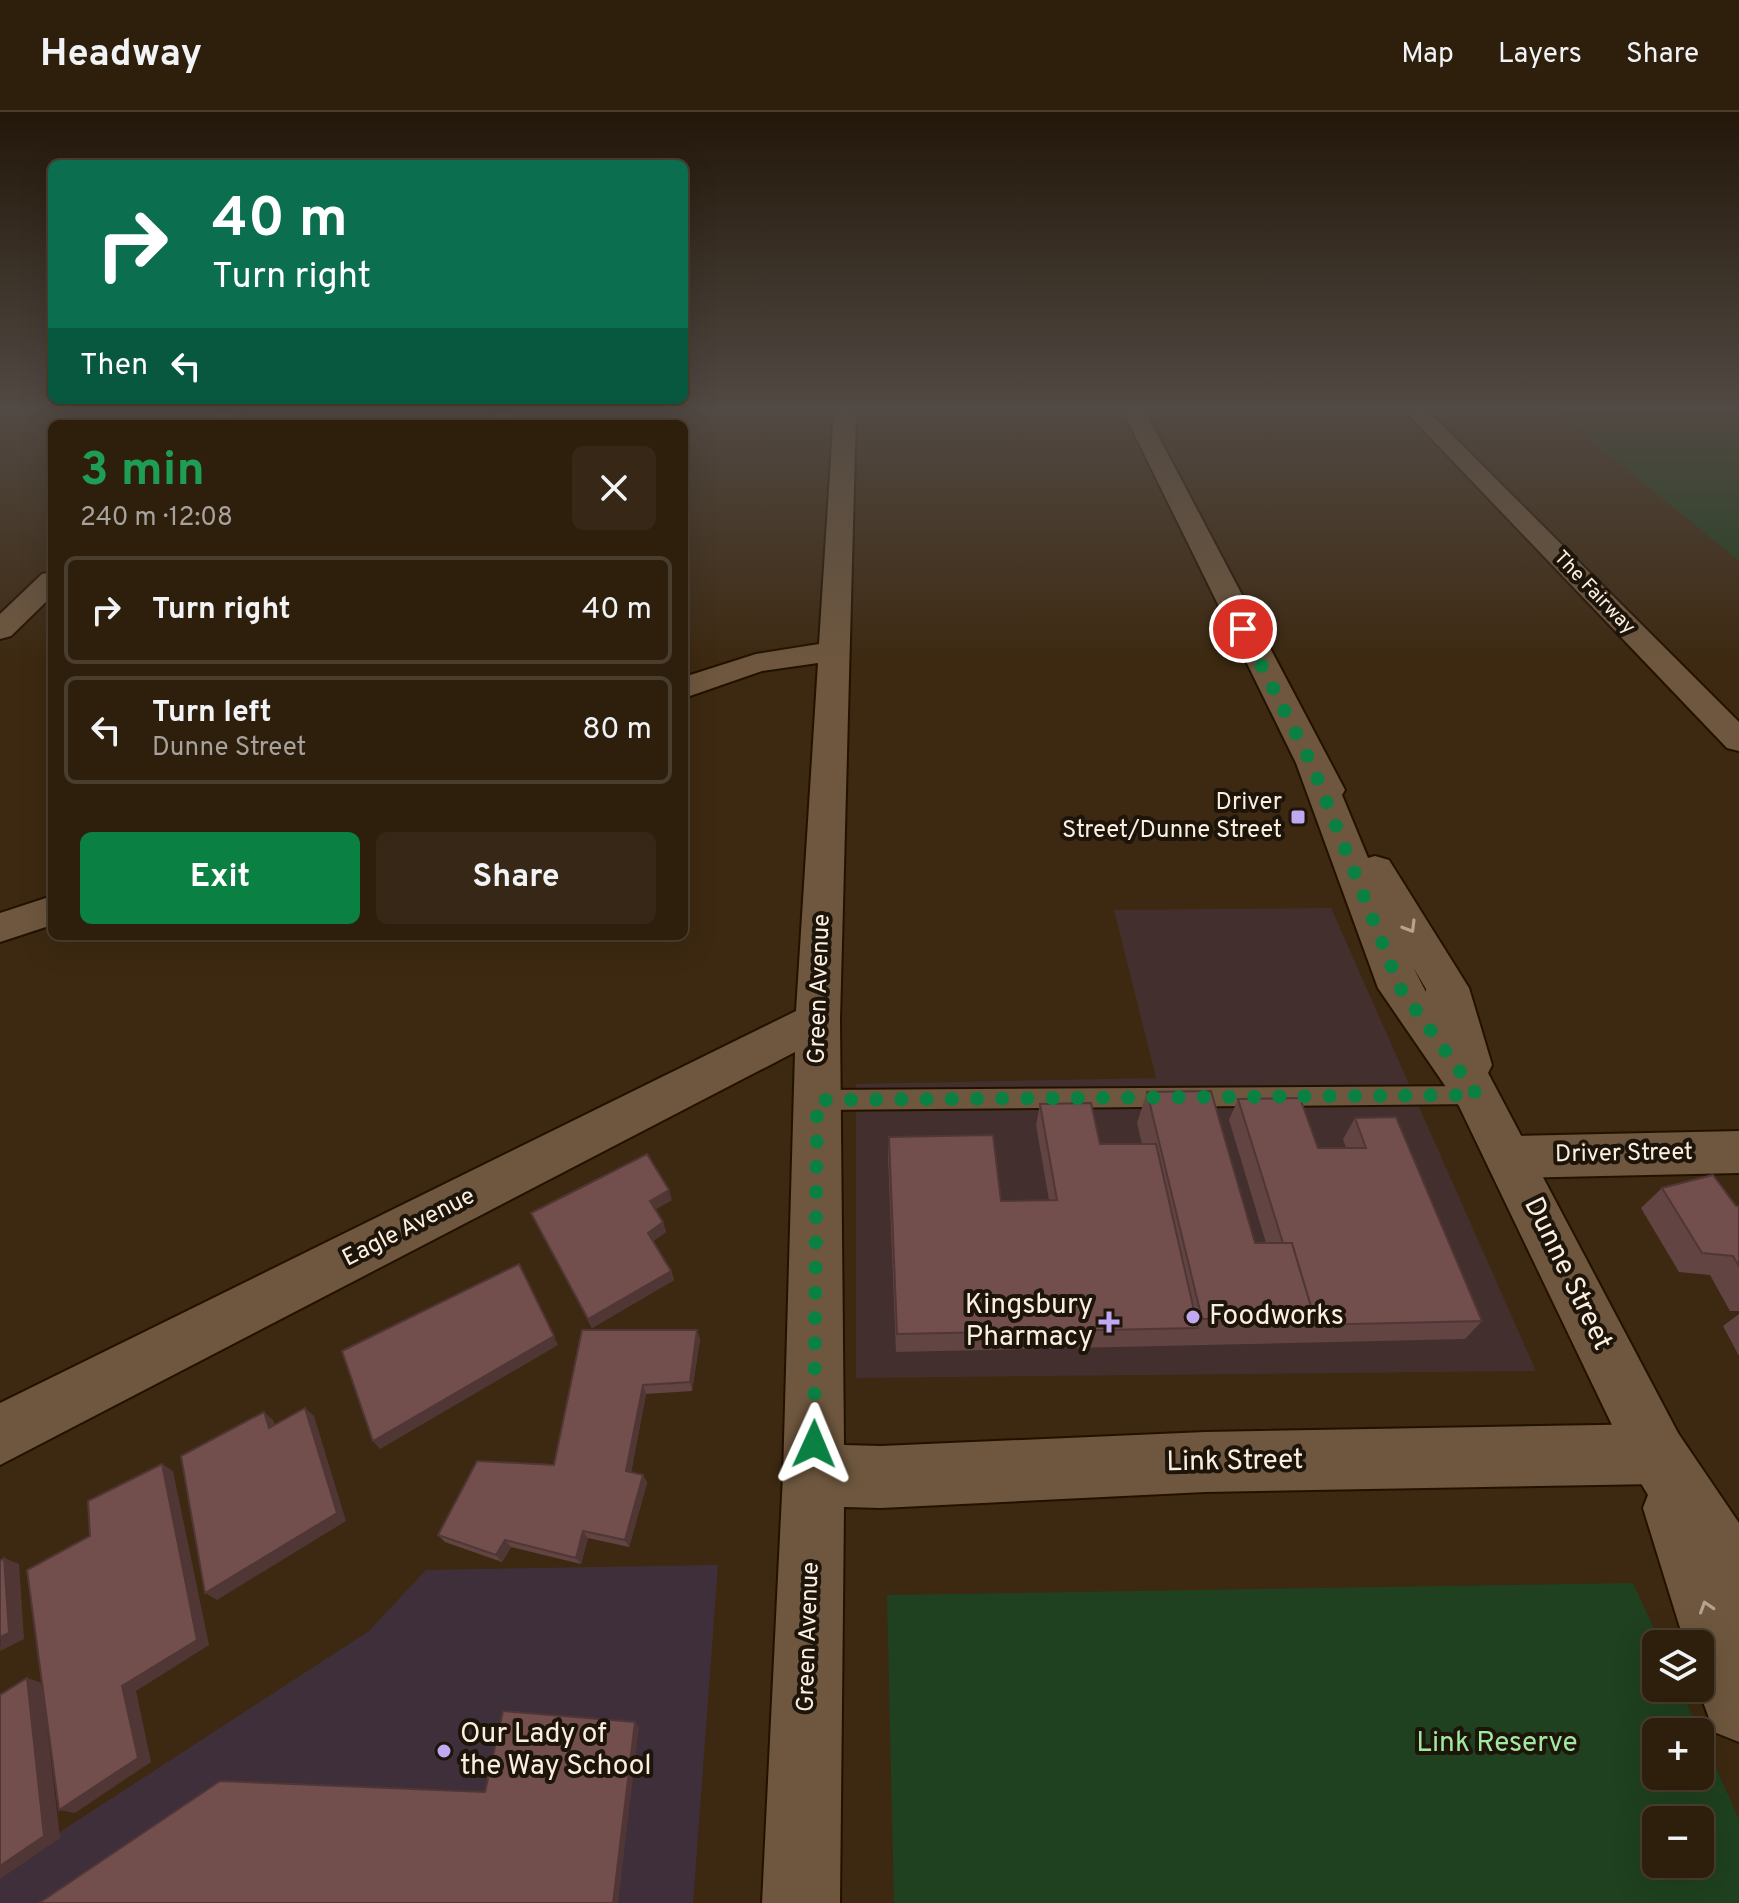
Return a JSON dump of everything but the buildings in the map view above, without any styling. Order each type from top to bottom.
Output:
[{"type":"street","name":"Green Avenue","points":[[801,1903],[814,1475],[818,1020],[841,495]]},
{"type":"street","name":"Dunne Street","points":[[1176,495],[1312,765],[1400,988],[1477,1095],[1657,1454],[1739,1580]]},
{"type":"street","name":"The Fairway","points":[[1498,495],[1739,741]]},
{"type":"street","points":[[0,630],[48,584]]},
{"type":"street","points":[[688,687],[756,663],[833,651]]},
{"type":"street","points":[[0,928],[48,911]]},
{"type":"street","name":"Eagle Avenue","points":[[0,1435],[818,1020]]},
{"type":"street","name":"Driver Street","points":[[1509,1157],[1739,1152]]},
{"type":"street","name":"Dunne Street","points":[[1657,1454],[1739,1707]]},
{"type":"street","name":"Link Street","points":[[814,1475],[881,1477],[1205,1462],[1657,1454]]},
{"type":"lane","points":[[817,1100],[1477,1095]]},
{"type":"shaded area","points":[[1331,908],[1536,1371],[856,1378],[856,1084],[1156,1078],[1114,910]]},
{"type":"shaded area","name":"Our Lady of the Way School","points":[[718,1565],[693,1903],[0,1903],[0,1871],[369,1631],[426,1570]]},
{"type":"green space","points":[[1658,495],[1739,495],[1739,561]]},
{"type":"green space","name":"Link Reserve","points":[[1633,1583],[1655,1630],[1642,1630],[1642,1702],[1686,1702],[1694,1718],[1642,1718],[1642,1790],[1714,1790],[1714,1763],[1739,1819],[1739,1903],[894,1903],[887,1595]]},
{"type":"place","name":"Driver Street/Dunne Street","points":[[1298,817]]},
{"type":"place","name":"Foodworks","points":[[1193,1317]]},
{"type":"place","name":"Kingsbury Pharmacy","points":[[1109,1322]]},
{"type":"place","name":"Our Lady of the Way School","points":[[444,1751]]},
{"type":"route","points":[[814,1444],[817,1100],[1477,1095],[1400,988],[1312,765],[1243,629]]}]
